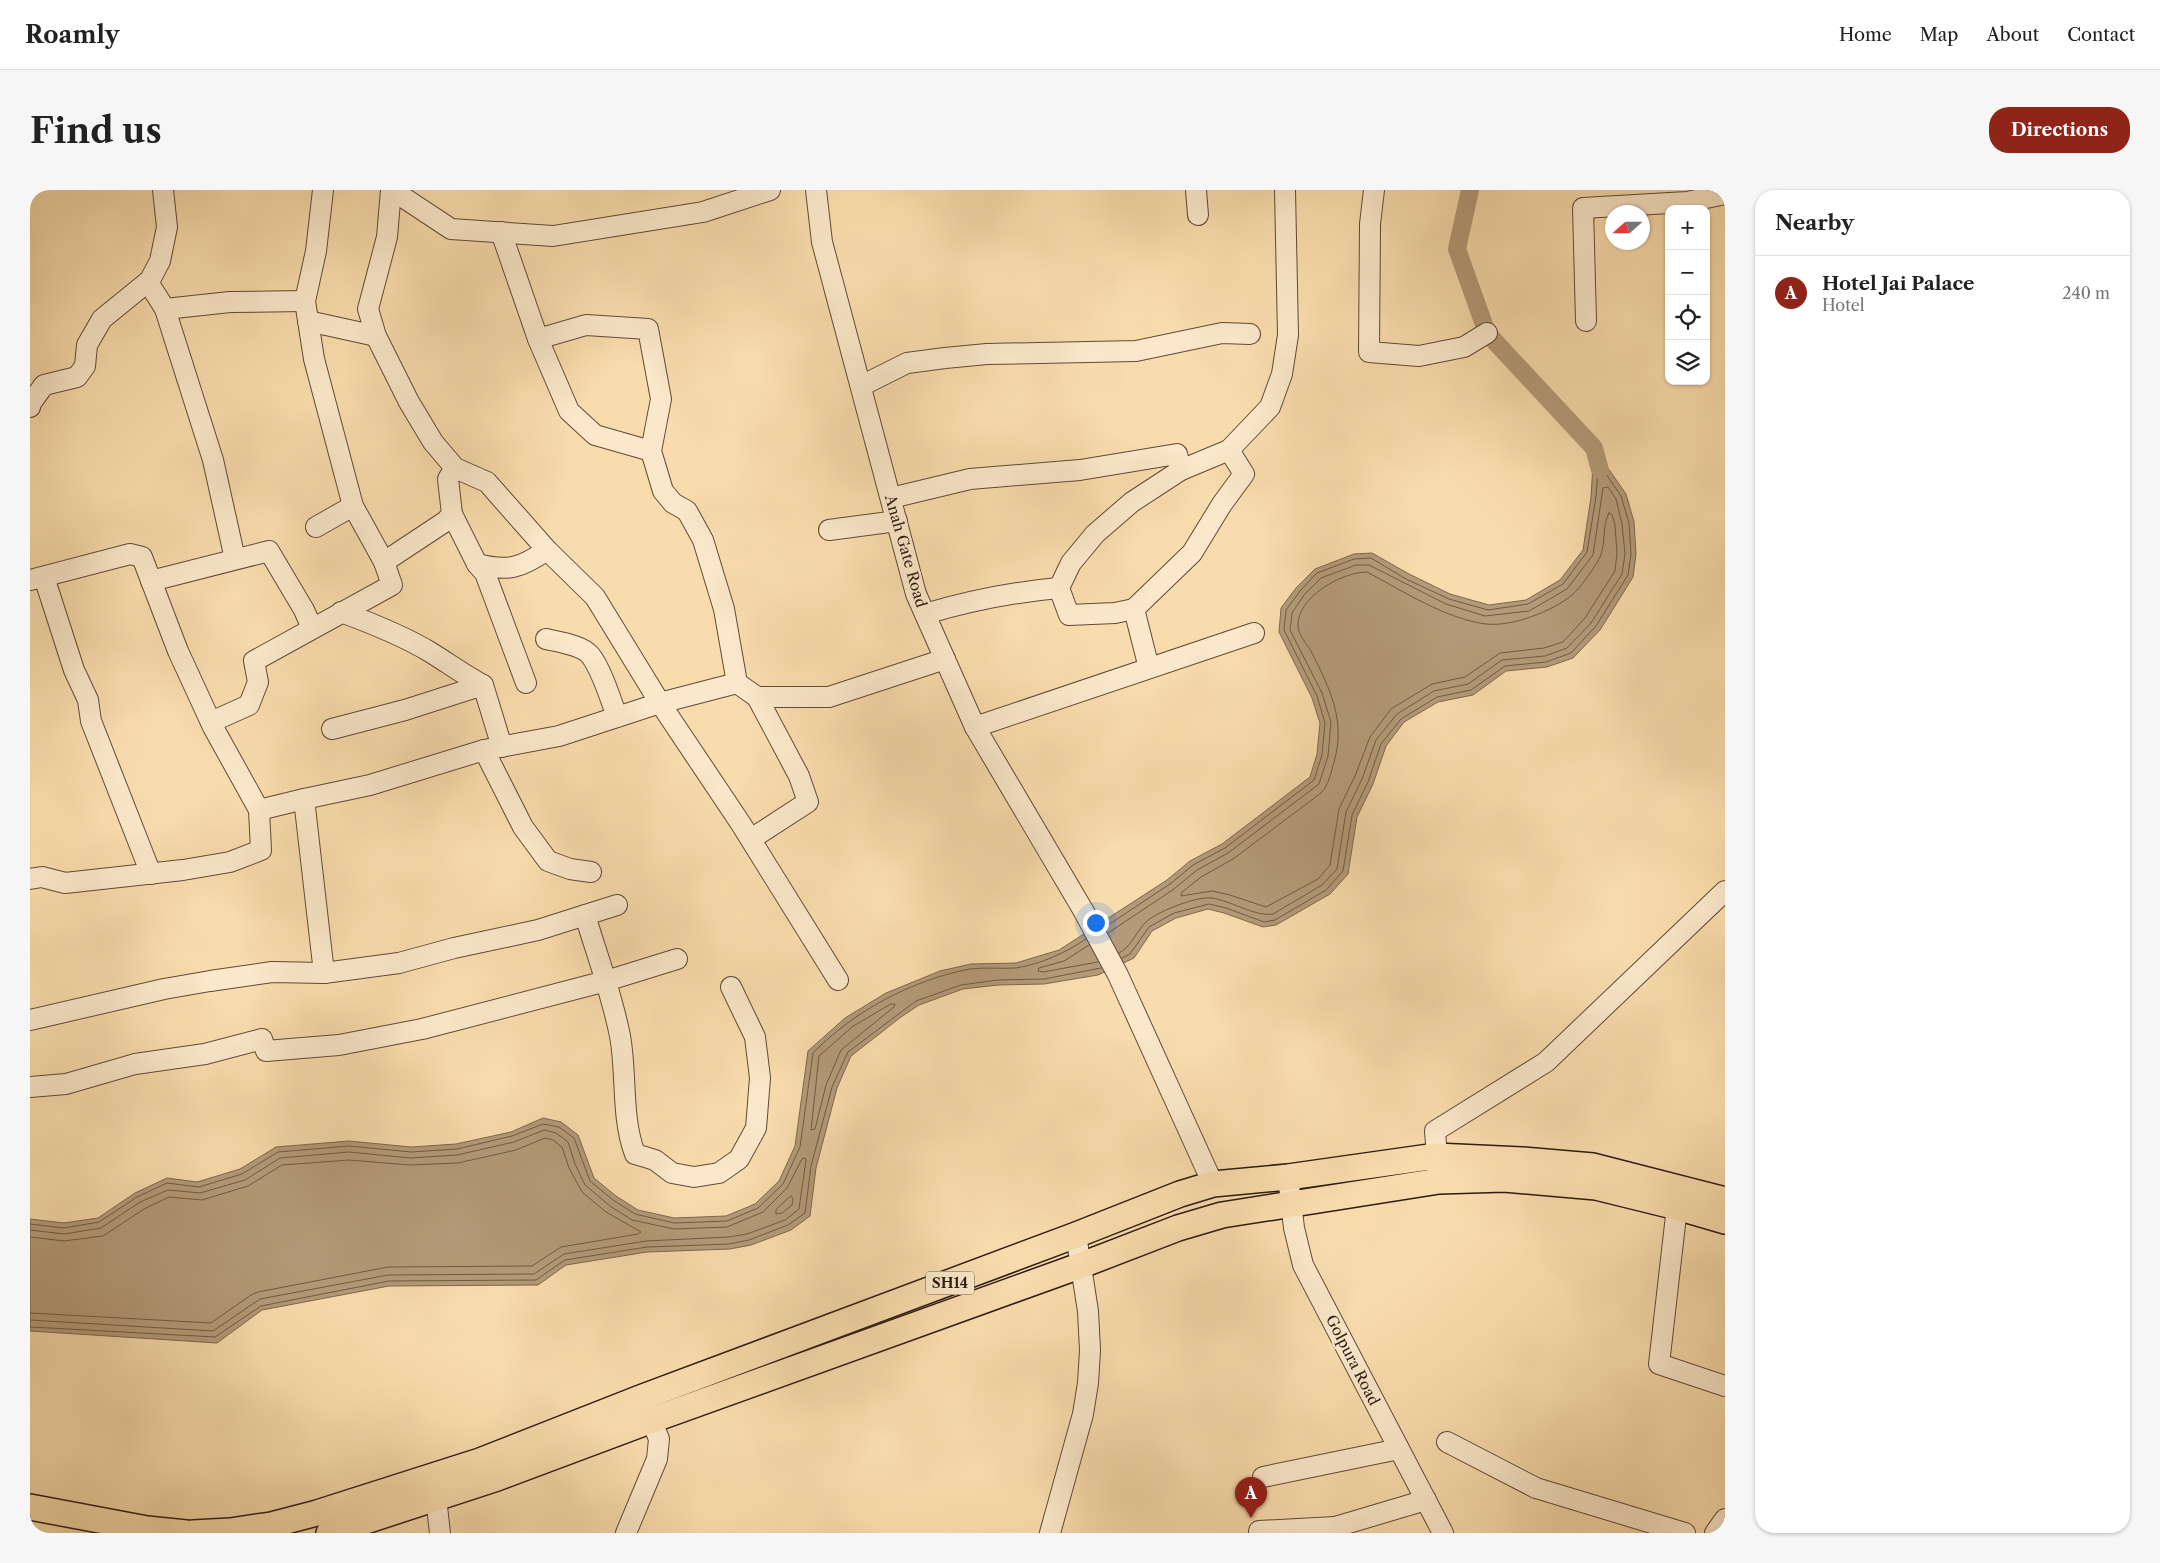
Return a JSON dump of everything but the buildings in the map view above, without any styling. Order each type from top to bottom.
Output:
[{"type":"main road","name":"SH14","points":[[193,1533],[230,1531],[271,1525],[317,1513],[480,1461],[643,1397],[1208,1185],[1288,1177],[1436,1156],[1593,1166],[1725,1200]]},
{"type":"main road","name":"SH14","points":[[329,1533],[498,1478],[652,1420],[1082,1265],[1178,1228],[1213,1218],[1292,1203],[1439,1181],[1504,1179],[1596,1187],[1725,1221]]},
{"type":"main road","points":[[1249,1180],[1258,1182],[1266,1193],[1264,1202],[1254,1210]]},
{"type":"main road","points":[[1208,1185],[1195,1192],[1192,1207],[1194,1212],[1202,1218],[1213,1218]]},
{"type":"main road","points":[[30,1507],[147,1529],[186,1533]]},
{"type":"street","points":[[30,408],[31,403],[44,385],[77,376],[85,366],[87,345],[102,319],[148,282],[160,261],[167,226],[163,190]]},
{"type":"street","points":[[211,722],[249,705],[258,682],[254,661],[341,612],[392,586],[384,562],[353,506],[314,359],[305,301],[316,251],[323,190]]},
{"type":"street","points":[[770,190],[703,212],[553,236],[451,228],[392,190],[387,236],[368,309],[376,336],[409,402],[433,442],[455,468],[487,482],[547,550],[595,597],[660,703],[751,839],[838,980]]},
{"type":"street","name":"Anah Gate Road","points":[[816,190],[822,242],[916,594],[975,727],[1083,910],[1118,975],[1208,1185]]},
{"type":"street","points":[[1196,190],[1198,215]]},
{"type":"street","points":[[1229,450],[1244,474],[1222,504],[1192,553],[1134,609],[1115,613],[1069,615],[1059,588],[1071,563],[1095,534],[1132,502],[1180,470],[1229,450],[1270,406],[1282,374],[1288,335],[1285,190]]},
{"type":"street","points":[[1374,190],[1370,224],[1369,352],[1419,356],[1464,347],[1487,333]]},
{"type":"street","points":[[1586,321],[1582,208],[1687,202],[1725,194]]},
{"type":"street","points":[[501,232],[538,339],[569,412],[595,435],[651,451]]},
{"type":"street","points":[[148,282],[165,309],[213,460],[235,559]]},
{"type":"street","points":[[165,309],[230,302],[305,301]]},
{"type":"street","points":[[308,321],[376,336]]},
{"type":"street","points":[[538,339],[586,325],[648,329],[661,399],[651,451],[663,491],[673,503],[687,511],[703,540],[724,609],[737,683],[757,696],[799,776],[808,802],[751,839]]},
{"type":"street","points":[[861,386],[907,363],[987,354],[1136,352],[1222,333],[1250,334]]},
{"type":"street","points":[[891,498],[970,479],[1080,470],[1177,454],[1180,470]]},
{"type":"street","points":[[455,468],[448,479],[452,514],[477,564],[484,573],[526,683]]},
{"type":"street","points":[[316,528],[353,506]]},
{"type":"street","points":[[384,562],[446,521],[452,514]]},
{"type":"street","points":[[829,530],[897,521]]},
{"type":"street","points":[[477,564],[490,567],[513,568],[533,560],[547,550]]},
{"type":"street","points":[[151,581],[269,551],[304,610],[312,628]]},
{"type":"street","points":[[30,879],[42,878],[65,883],[150,874],[230,862],[261,850],[259,810],[211,722],[178,651],[142,557],[130,554],[37,578],[88,700],[91,721],[150,874]]},
{"type":"street","points":[[925,614],[1019,591],[1059,588]]},
{"type":"street","points":[[1134,609],[1149,668]]},
{"type":"street","points":[[341,612],[371,622],[429,652],[464,675],[483,684]]},
{"type":"street","points":[[975,727],[1254,633]]},
{"type":"street","points":[[546,639],[568,644],[589,654],[606,687],[617,717]]},
{"type":"street","points":[[757,696],[829,697],[945,659]]},
{"type":"street","points":[[259,810],[370,786],[493,748],[559,736],[660,703],[737,683]]},
{"type":"street","points":[[332,729],[405,710],[483,684]]},
{"type":"street","points":[[483,684],[493,748],[523,827],[548,861],[570,869],[591,872]]},
{"type":"street","points":[[304,799],[324,973]]},
{"type":"street","points":[[1439,1181],[1435,1131],[1546,1062],[1725,891]]},
{"type":"street","points":[[30,1020],[164,989],[210,981],[272,972],[324,973],[399,963],[454,948],[538,930],[617,905]]},
{"type":"street","points":[[585,915],[606,981],[620,1036],[625,1071],[630,1141],[635,1154],[655,1160],[672,1173],[694,1177],[719,1173],[739,1159],[756,1128],[760,1078],[755,1037],[731,986]]},
{"type":"street","points":[[30,1087],[66,1084],[135,1064],[205,1054],[262,1040],[266,1050],[339,1045],[422,1029],[606,981],[677,959]]},
{"type":"street","name":"Golpura Road","points":[[1288,1177],[1294,1228],[1303,1265],[1443,1533]]},
{"type":"street","points":[[1677,1207],[1659,1364],[1725,1386]]},
{"type":"street","points":[[1050,1533],[1083,1414],[1088,1383],[1090,1350],[1088,1311],[1076,1235]]},
{"type":"street","points":[[626,1533],[657,1459],[660,1439],[643,1397]]},
{"type":"street","points":[[1447,1442],[1536,1488],[1685,1533]]},
{"type":"street","points":[[1263,1477],[1399,1449]]},
{"type":"street","points":[[436,1498],[440,1533]]},
{"type":"street","points":[[1259,1531],[1336,1530],[1426,1500]]},
{"type":"street","points":[[1715,1533],[1725,1519]]},
{"type":"water","points":[[1594,448],[1626,494],[1634,522],[1636,554],[1633,577],[1600,630],[1573,658],[1547,667],[1506,671],[1473,695],[1438,702],[1404,722],[1386,746],[1373,784],[1357,817],[1348,874],[1330,894],[1276,925],[1263,927],[1208,909],[1176,918],[1152,931],[1134,958],[1098,975],[1044,984],[998,985],[963,989],[919,1005],[901,1017],[851,1056],[837,1088],[816,1168],[810,1216],[791,1230],[751,1245],[730,1249],[647,1252],[566,1265],[538,1285],[389,1286],[262,1310],[217,1343],[30,1331],[30,1219],[64,1223],[98,1218],[135,1193],[167,1178],[197,1182],[240,1169],[276,1147],[349,1141],[411,1147],[456,1144],[511,1132],[543,1118],[561,1122],[578,1135],[594,1178],[616,1196],[638,1210],[674,1218],[726,1216],[755,1204],[779,1181],[795,1146],[808,1051],[845,1018],[886,993],[940,971],[971,964],[1016,963],[1059,950],[1167,880],[1190,861],[1222,844],[1310,777],[1317,754],[1320,723],[1312,698],[1279,632],[1281,608],[1296,588],[1315,569],[1354,554],[1372,553],[1450,594],[1489,605],[1526,600],[1560,580],[1583,550],[1591,497]]},
{"type":"waterway","points":[[1470,190],[1457,249],[1487,333],[1594,448],[1600,470]]},
{"type":"place","name":"Hotel Jai Palace","points":[[1251,1518]]}]
